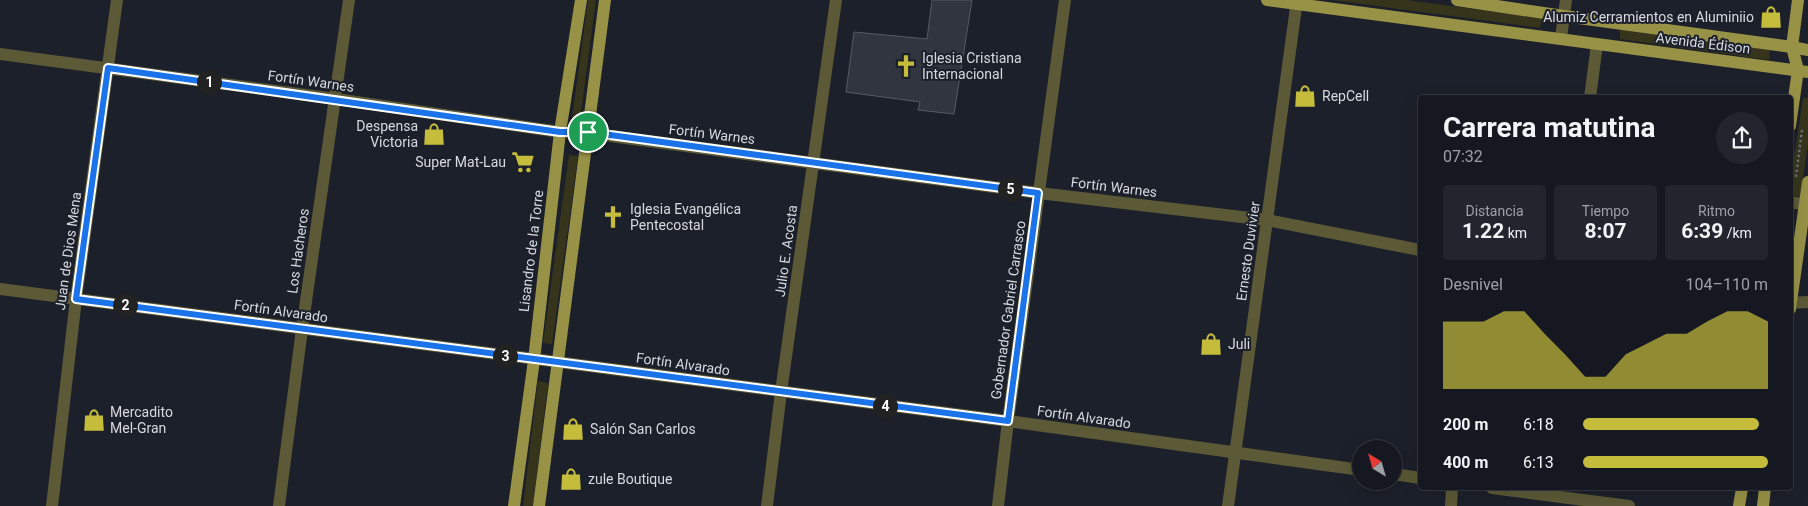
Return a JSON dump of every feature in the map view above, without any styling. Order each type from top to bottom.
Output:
[{"type":"main road","name":"Lisandro de la Torre","points":[[514,506],[534,360],[560,132],[581,0]]},
{"type":"main road","points":[[539,506],[605,0]]},
{"type":"main road","name":"Avenida Édison","points":[[1267,0],[1296,2],[1803,71]]},
{"type":"main road","name":"Avenida Édison","points":[[1457,0],[1792,46],[1808,50]]},
{"type":"main road","points":[[1796,125],[1803,71],[1792,46],[1798,0]]},
{"type":"main road","points":[[1793,271],[1799,204],[1808,182]]},
{"type":"main road","points":[[1739,506],[1742,490]]},
{"type":"main road","points":[[1763,506],[1766,490]]},
{"type":"street","name":"Juan de Dios Mena","points":[[52,506],[76,299],[117,0]]},
{"type":"street","name":"Los Hacheros","points":[[279,506],[302,328],[350,0]]},
{"type":"street","name":"Julio E. Acosta","points":[[767,506],[781,392],[836,0]]},
{"type":"street","name":"Gobernador Gabriel Carrasco","points":[[998,506],[1065,0]]},
{"type":"street","points":[[1561,38],[1566,0]]},
{"type":"street","name":"Ernesto Duvivier","points":[[1228,506],[1296,2]]},
{"type":"street","points":[[1590,95],[1597,44]]},
{"type":"street","name":"Fortín Warnes","points":[[0,54],[336,99],[560,132],[588,132],[1038,193],[1267,220],[1418,250]]},
{"type":"street","name":"Fortín Alvarado","points":[[0,289],[1008,421],[1352,469]]},
{"type":"street","points":[[1793,304],[1808,302]]},
{"type":"street","points":[[1402,475],[1418,478]]},
{"type":"street","points":[[1451,506],[1452,490]]},
{"type":"street","points":[[1535,490],[1549,501],[1629,506]]},
{"type":"path","points":[[1796,125],[1799,204]]},
{"type":"shaded area","points":[[588,0],[596,0],[580,119],[572,118]]},
{"type":"shaded area","points":[[1332,0],[1406,0],[1542,18],[1540,28]]},
{"type":"shaded area","points":[[1620,29],[1770,50],[1769,60],[1620,39]]},
{"type":"shaded area","points":[[1803,98],[1808,98],[1808,144],[1800,197],[1793,196],[1793,164]]},
{"type":"shaded area","points":[[569,155],[578,156],[552,344],[543,343]]},
{"type":"shaded area","points":[[538,381],[548,383],[533,506],[523,506]]},
{"type":"building","name":"Iglesia Cristiana Internacional","points":[[932,0],[972,0],[954,114],[918,110],[920,102],[846,92],[854,32],[927,39]]},
{"type":"place","name":"Alumiz Cerramientos en Aluminiio","points":[[1771,17]]},
{"type":"place","name":"Iglesia Cristiana Internacional","points":[[906,66]]},
{"type":"place","name":"RepCell","points":[[1305,96]]},
{"type":"place","name":"Despensa Victoria","points":[[434,134]]},
{"type":"place","name":"Super Mat-Lau","points":[[523,162]]},
{"type":"place","name":"Iglesia Evangélica Pentecostal","points":[[613,217]]},
{"type":"place","name":"Juli","points":[[1211,344]]},
{"type":"place","name":"Mercadito Mel-Gran","points":[[94,420]]},
{"type":"place","name":"Salón San Carlos","points":[[573,429]]},
{"type":"place","name":"zule Boutique","points":[[571,479]]},
{"type":"route","points":[[108,68],[560,132],[588,132],[1038,193],[1008,421],[76,299],[108,68]]}]
